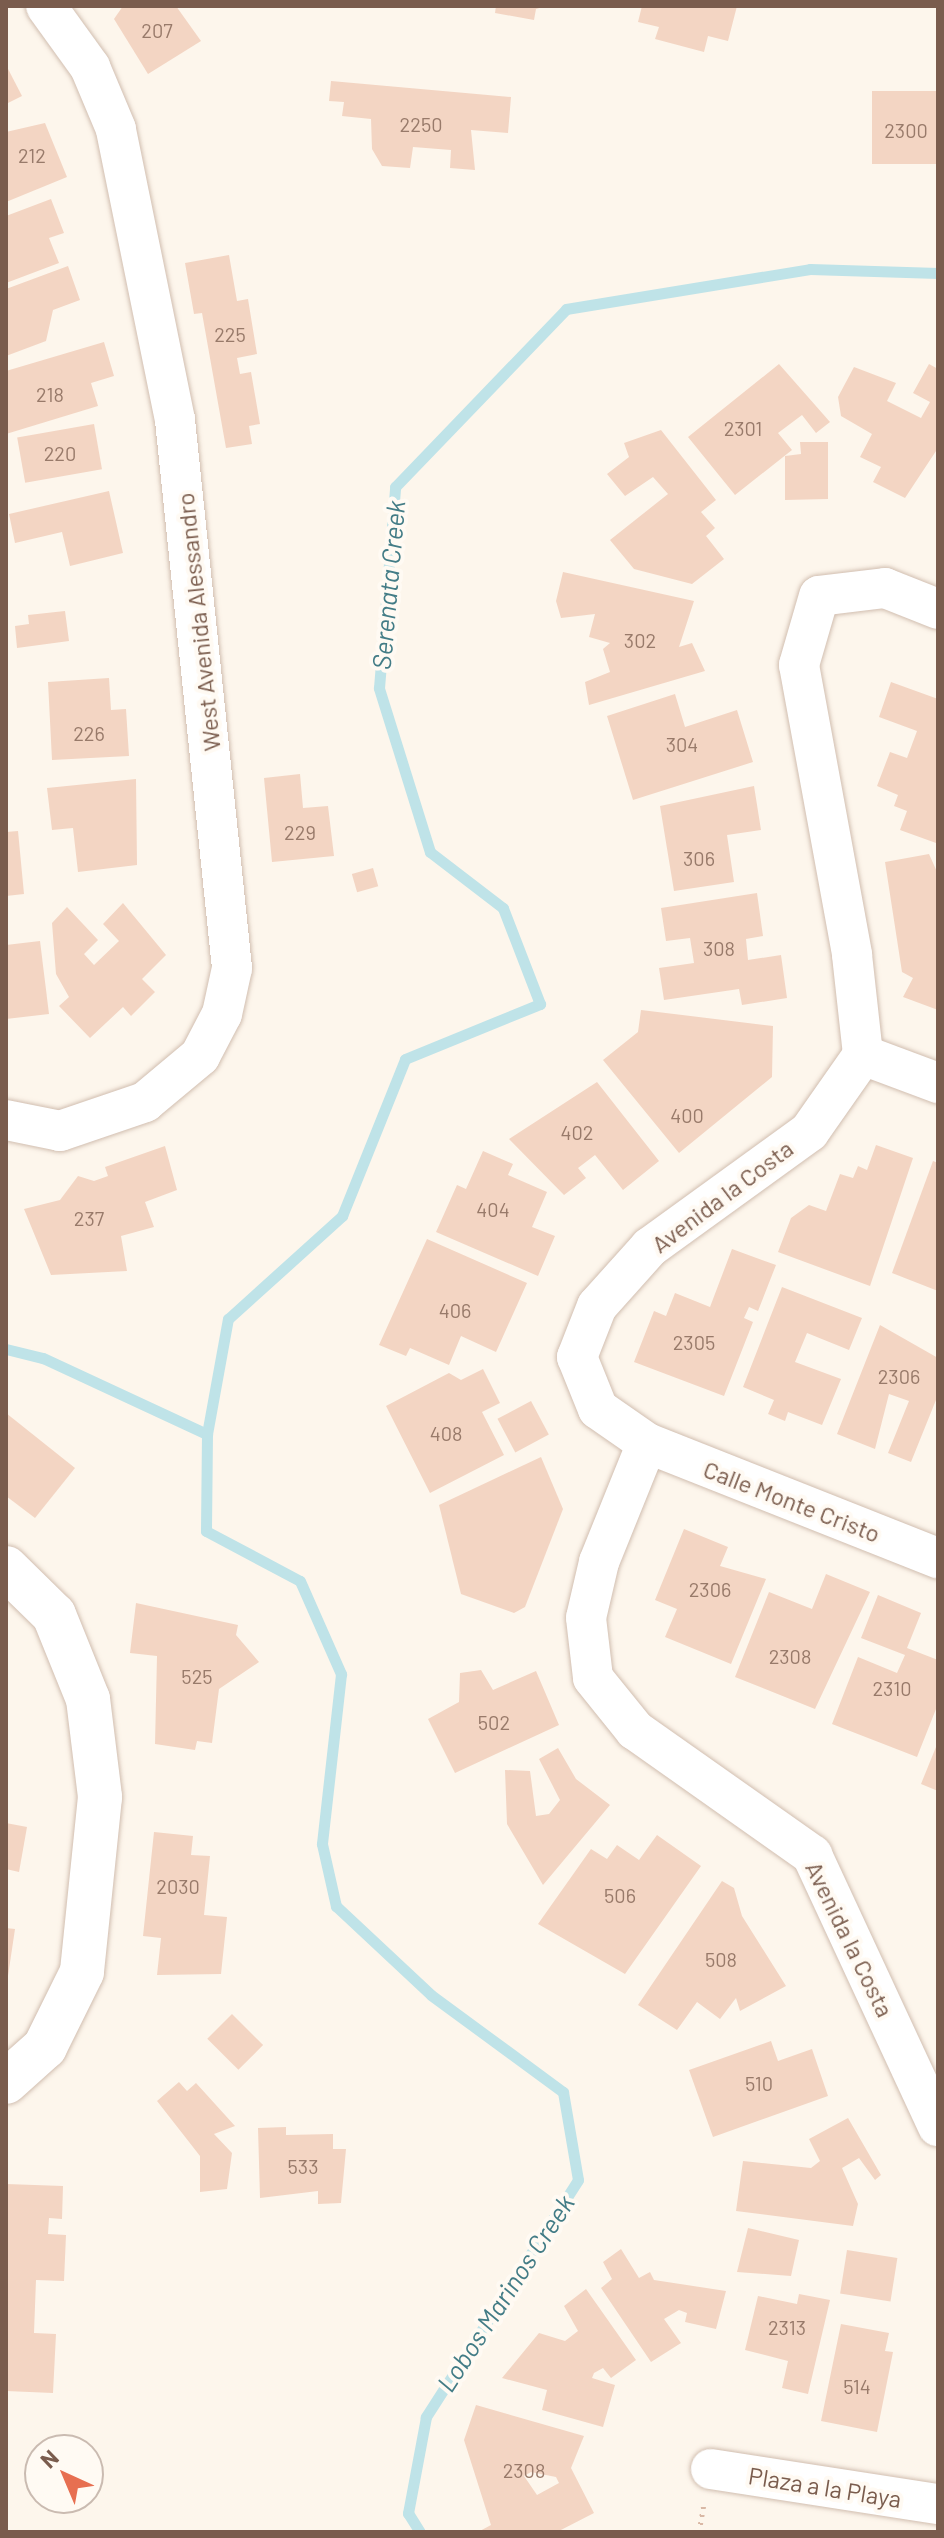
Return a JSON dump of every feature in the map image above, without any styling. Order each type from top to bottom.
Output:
[{"type":"street","name":"West Avenida Alessandro","points":[[14,1124],[96,1124],[166,1087],[216,1029],[232,968],[175,420],[116,129],[90,67],[46,6]]},
{"type":"street","points":[[938,609],[885,588],[819,596],[799,665],[852,955],[863,1055],[938,1083]]},
{"type":"street","name":"Avenida la Costa","points":[[863,1055],[809,1132],[650,1247],[597,1306],[577,1357],[598,1409],[647,1443],[589,1604],[593,1678],[635,1730],[812,1855],[938,2126]]},
{"type":"street","name":"Calle Monte Cristo","points":[[647,1443],[938,1558]]},
{"type":"street","points":[[6,1568],[54,1615],[88,1699],[100,1797],[98,1870],[82,1972],[45,2047],[6,2082]]},
{"type":"street","name":"Plaza a la Playa","points":[[711,2469],[938,2504]]},
{"type":"building","points":[[123,6],[176,6],[201,41],[148,74],[114,19]]},
{"type":"building","points":[[496,6],[546,6],[536,9],[534,20],[495,13]]},
{"type":"building","points":[[642,6],[737,6],[728,41],[708,36],[704,52],[655,39],[659,27],[638,22]]},
{"type":"building","points":[[6,65],[22,96],[6,104]]},
{"type":"building","points":[[331,81],[511,97],[508,133],[471,130],[475,170],[450,168],[451,150],[413,147],[410,168],[382,166],[372,149],[371,119],[342,116],[344,102],[329,101]]},
{"type":"building","points":[[872,91],[938,91],[938,164],[872,164]]},
{"type":"building","points":[[45,123],[67,177],[6,202],[6,132]]},
{"type":"building","points":[[51,199],[64,233],[49,238],[59,263],[6,283],[6,216]]},
{"type":"building","points":[[229,255],[237,301],[248,299],[257,354],[237,358],[240,374],[251,372],[260,424],[249,426],[252,444],[226,448],[202,313],[194,314],[185,263]]},
{"type":"building","points":[[68,266],[80,300],[53,310],[46,341],[6,356],[6,289]]},
{"type":"building","points":[[104,342],[114,376],[91,383],[98,406],[6,434],[6,371]]},
{"type":"building","points":[[779,364],[830,422],[816,433],[802,415],[778,433],[792,450],[735,495],[688,437]]},
{"type":"building","points":[[929,364],[938,369],[938,448],[905,498],[873,482],[881,467],[860,457],[872,434],[841,416],[838,397],[854,367],[896,383],[887,401],[921,418],[930,402],[913,393]]},
{"type":"building","points":[[94,424],[102,469],[25,483],[17,438]]},
{"type":"building","points":[[661,430],[716,500],[701,512],[715,528],[706,536],[724,559],[692,584],[634,569],[610,540],[668,494],[653,477],[625,496],[607,474],[629,457],[624,443]]},
{"type":"building","points":[[800,442],[828,442],[828,499],[785,500],[785,456],[801,454]]},
{"type":"building","points":[[109,491],[123,553],[70,566],[62,532],[15,543],[9,514]]},
{"type":"building","points":[[563,572],[694,601],[679,647],[692,643],[705,671],[589,705],[585,682],[610,672],[603,649],[610,643],[589,637],[595,614],[561,618],[556,601]]},
{"type":"building","points":[[65,611],[69,641],[17,648],[15,626],[29,624],[28,615]]},
{"type":"building","points":[[109,678],[111,710],[126,709],[129,756],[52,760],[48,682]]},
{"type":"building","points":[[891,682],[938,699],[936,843],[900,830],[907,811],[894,806],[898,795],[877,786],[890,752],[907,758],[917,731],[879,717]]},
{"type":"building","points":[[675,694],[685,727],[737,710],[753,762],[633,800],[607,716]]},
{"type":"building","points":[[300,774],[303,808],[328,806],[334,856],[272,862],[264,778]]},
{"type":"building","points":[[136,779],[137,865],[78,872],[73,828],[52,830],[47,788]]},
{"type":"building","points":[[754,786],[761,830],[727,835],[734,882],[674,891],[660,806]]},
{"type":"building","points":[[18,831],[24,894],[6,896],[6,832]]},
{"type":"building","points":[[929,854],[938,874],[938,1010],[903,997],[913,978],[902,972],[885,862]]},
{"type":"building","points":[[373,868],[378,886],[357,892],[352,874]]},
{"type":"building","points":[[757,893],[763,936],[746,939],[748,960],[781,955],[787,998],[742,1005],[739,989],[664,1000],[659,968],[694,963],[690,938],[666,941],[661,908]]},
{"type":"building","points":[[123,903],[166,955],[142,979],[155,992],[131,1016],[123,1007],[90,1038],[59,1006],[69,997],[56,974],[52,923],[67,907],[98,940],[84,954],[94,965],[119,941],[103,924]]},
{"type":"building","points":[[40,941],[49,1014],[6,1019],[6,945]]},
{"type":"building","points":[[641,1010],[773,1026],[772,1077],[679,1153],[603,1060],[638,1032]]},
{"type":"building","points":[[597,1082],[659,1161],[623,1190],[595,1155],[578,1168],[586,1178],[564,1195],[509,1139]]},
{"type":"building","points":[[876,1145],[913,1158],[870,1286],[778,1252],[791,1218],[809,1205],[826,1211],[840,1174],[853,1178],[858,1166],[867,1170]]},
{"type":"building","points":[[165,1146],[177,1190],[145,1202],[154,1227],[121,1236],[127,1271],[51,1275],[24,1209],[60,1200],[78,1176],[94,1181],[108,1176],[105,1167]]},
{"type":"building","points":[[483,1151],[513,1164],[508,1175],[547,1192],[532,1227],[555,1236],[538,1276],[436,1232],[457,1185],[466,1189]]},
{"type":"building","points":[[933,1161],[938,1163],[938,1291],[892,1273]]},
{"type":"building","points":[[427,1239],[527,1283],[496,1352],[461,1336],[449,1365],[410,1348],[406,1356],[379,1345]]},
{"type":"building","points":[[732,1249],[776,1265],[758,1311],[749,1307],[744,1318],[753,1322],[724,1396],[634,1362],[654,1311],[666,1316],[675,1293],[710,1307]]},
{"type":"building","points":[[782,1287],[862,1318],[849,1350],[807,1333],[795,1362],[841,1379],[822,1425],[788,1412],[785,1421],[768,1414],[774,1400],[743,1387]]},
{"type":"building","points":[[880,1325],[938,1358],[938,1395],[911,1462],[888,1453],[909,1401],[889,1394],[875,1449],[837,1434]]},
{"type":"building","points":[[483,1369],[500,1403],[482,1412],[504,1455],[430,1493],[386,1406],[449,1373],[461,1380]]},
{"type":"building","points":[[531,1401],[549,1435],[515,1452],[497,1419]]},
{"type":"building","points":[[6,1413],[75,1468],[35,1518],[6,1496]]},
{"type":"building","points":[[541,1457],[563,1509],[525,1607],[514,1613],[461,1594],[439,1505]]},
{"type":"building","points":[[684,1529],[728,1547],[720,1566],[766,1579],[731,1664],[665,1637],[677,1609],[655,1600]]},
{"type":"building","points":[[826,1574],[870,1592],[815,1709],[735,1677],[769,1592],[812,1609]]},
{"type":"building","points":[[878,1595],[921,1613],[907,1648],[938,1660],[938,1704],[917,1757],[832,1724],[858,1657],[897,1673],[905,1655],[861,1638]]},
{"type":"building","points":[[136,1603],[238,1625],[236,1635],[259,1662],[219,1689],[212,1743],[197,1741],[195,1750],[155,1744],[157,1656],[130,1653]]},
{"type":"building","points":[[481,1670],[493,1690],[536,1671],[559,1725],[455,1773],[428,1719],[459,1702],[460,1673]]},
{"type":"building","points":[[938,1742],[938,1791],[921,1784]]},
{"type":"building","points":[[558,1748],[576,1779],[610,1805],[543,1885],[507,1824],[505,1770],[530,1771],[536,1816],[549,1814],[560,1800],[539,1759]]},
{"type":"building","points":[[6,1823],[27,1827],[19,1872],[6,1869]]},
{"type":"building","points":[[154,1832],[193,1836],[191,1855],[210,1856],[204,1915],[227,1917],[221,1974],[157,1975],[161,1938],[143,1936]]},
{"type":"building","points":[[657,1835],[701,1866],[625,1974],[538,1924],[591,1849],[607,1859],[617,1845],[639,1860]]},
{"type":"building","points":[[722,1881],[734,1888],[742,1916],[786,1986],[740,2011],[736,1998],[720,2019],[697,2002],[677,2030],[638,2005]]},
{"type":"building","points":[[6,1928],[15,1929],[8,1976],[6,1976]]},
{"type":"building","points":[[232,2014],[263,2045],[238,2070],[207,2039]]},
{"type":"building","points":[[771,2041],[778,2061],[812,2049],[828,2096],[713,2137],[689,2070]]},
{"type":"building","points":[[179,2082],[187,2091],[196,2083],[235,2126],[214,2134],[232,2153],[227,2189],[200,2192],[200,2156],[157,2101]]},
{"type":"building","points":[[848,2118],[881,2175],[875,2180],[859,2158],[842,2168],[858,2204],[853,2226],[736,2211],[743,2161],[811,2168],[820,2161],[809,2139]]},
{"type":"building","points":[[286,2127],[286,2135],[333,2134],[333,2149],[346,2149],[341,2203],[318,2204],[318,2191],[260,2198],[258,2128]]},
{"type":"building","points":[[6,2184],[63,2186],[62,2219],[49,2218],[48,2234],[66,2235],[64,2281],[36,2280],[34,2333],[56,2334],[53,2393],[6,2391]]},
{"type":"building","points":[[748,2228],[799,2240],[791,2276],[737,2272]]},
{"type":"building","points":[[621,2249],[639,2278],[650,2272],[654,2280],[726,2291],[716,2329],[685,2322],[687,2313],[679,2310],[664,2319],[681,2343],[651,2362],[601,2288],[612,2279],[603,2262]]},
{"type":"building","points":[[847,2250],[897,2258],[890,2301],[840,2293]]},
{"type":"building","points":[[586,2289],[636,2360],[611,2378],[603,2368],[594,2373],[592,2378],[615,2385],[603,2427],[542,2410],[547,2390],[502,2378],[539,2333],[565,2341],[578,2331],[564,2306]]},
{"type":"building","points":[[799,2294],[830,2300],[808,2394],[782,2388],[788,2361],[745,2350],[758,2296],[797,2304]]},
{"type":"building","points":[[841,2324],[889,2333],[885,2351],[893,2352],[877,2432],[821,2421]]},
{"type":"building","points":[[476,2405],[584,2436],[571,2468],[594,2513],[557,2532],[478,2532],[491,2525],[464,2440]],"holes":[[[531,2472],[556,2477],[559,2483],[537,2495],[524,2476]]]},
{"type":"waterway","name":"Serenata Creek","points":[[207,1434],[228,1319],[342,1216],[405,1059],[540,1004],[503,908],[430,852],[379,688],[395,487],[566,309],[810,269],[938,273]]},
{"type":"waterway","name":"Lobos Marinos Creek","points":[[6,1349],[43,1358],[207,1434],[206,1531],[300,1581],[341,1674],[322,1844],[336,1906],[431,1995],[563,2092],[578,2180],[426,2417],[408,2513],[420,2532]]}]
